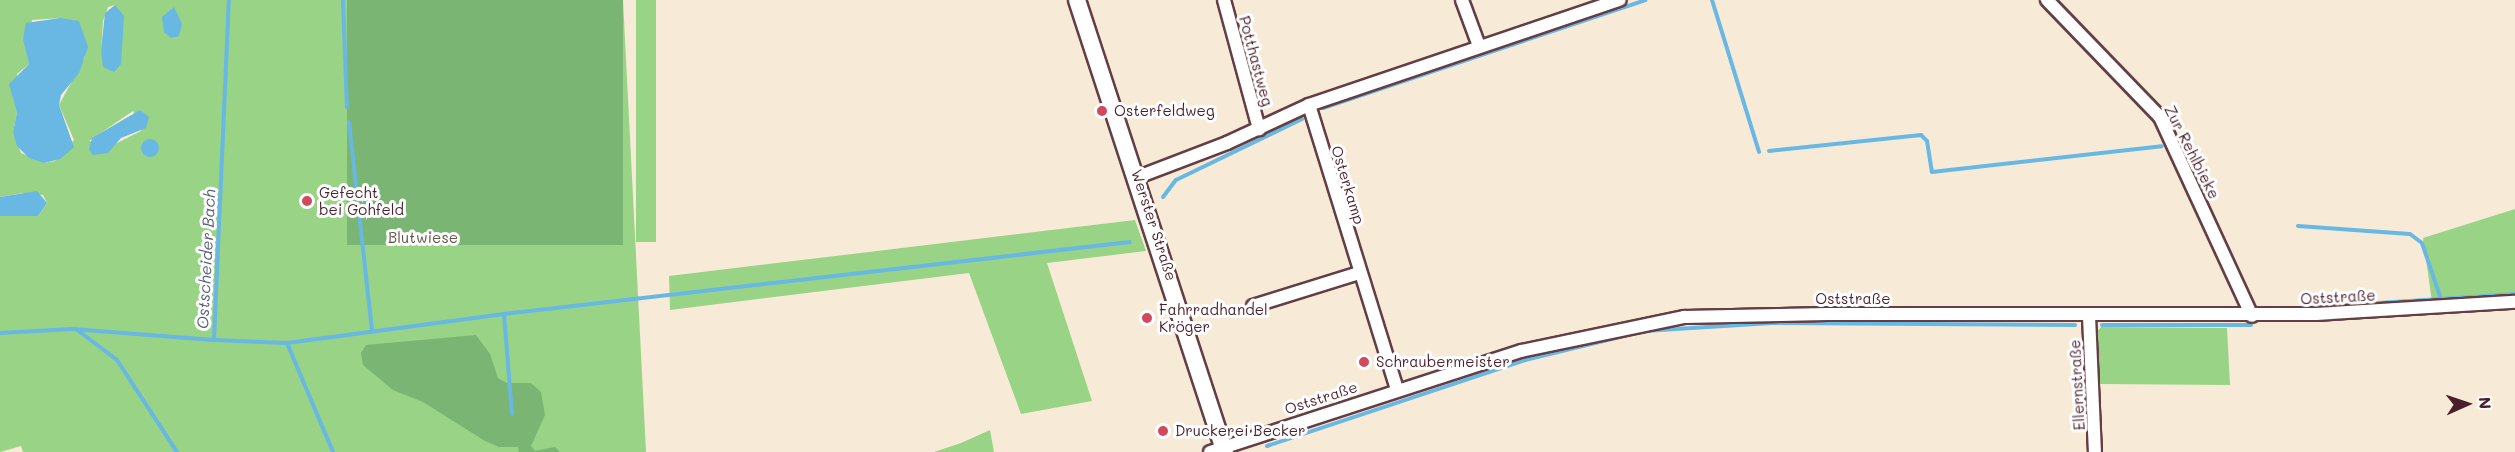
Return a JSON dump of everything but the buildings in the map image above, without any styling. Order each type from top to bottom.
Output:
[{"type":"main road","name":"Werster Straße","points":[[1077,0],[1138,177],[1219,450]]},
{"type":"street","name":"Potthastweg","points":[[1224,0],[1258,129]]},
{"type":"street","points":[[1462,0],[1479,46]]},
{"type":"street","points":[[1138,177],[1258,129],[1309,105],[1620,0]]},
{"type":"street","name":"Zur Rehlbieke","points":[[2047,0],[2160,117],[2252,316]]},
{"type":"street","name":"Osterkamp","points":[[1309,105],[1397,390]]},
{"type":"street","points":[[1253,306],[1359,273]]},
{"type":"street","name":"Oststraße","points":[[1219,450],[1531,348],[1684,317],[1827,314],[2252,316],[2515,302]]},
{"type":"street","name":"Ellernstraße","points":[[2089,316],[2096,452]]},
{"type":"green space","name":"Blutwiese","points":[[0,0],[623,0],[646,452],[23,452],[21,446],[0,452],[0,216],[38,216],[47,203],[43,195],[23,193],[0,197]],"holes":[[[115,5],[121,29],[121,64],[101,51],[103,21],[108,7]],[[60,18],[85,57],[59,105],[74,140],[55,161],[44,163],[21,153],[13,132],[17,112],[17,74],[29,64],[26,47],[32,20]],[[133,111],[141,131],[115,144],[89,141]]]},
{"type":"green space","points":[[347,0],[623,0],[623,245],[347,245]]},
{"type":"green space","points":[[636,0],[656,0],[656,242],[636,242]]},
{"type":"green space","points":[[2515,209],[2515,297],[2432,302],[2423,238]]},
{"type":"green space","points":[[1135,220],[1146,251],[1047,263],[1092,401],[1021,414],[969,273],[670,310],[669,276]]},
{"type":"green space","points":[[2101,327],[2227,328],[2230,385],[2099,384],[2096,333]]},
{"type":"green space","points":[[476,335],[490,354],[498,378],[507,383],[531,383],[541,392],[545,415],[531,446],[535,451],[555,447],[560,452],[519,452],[518,447],[499,447],[485,441],[423,402],[393,390],[363,365],[361,353],[366,345]]},
{"type":"green space","points":[[990,430],[994,452],[934,452],[961,443]]},
{"type":"water","points":[[115,5],[124,16],[121,64],[114,72],[103,67],[101,50],[105,13]]},
{"type":"water","points":[[174,7],[182,24],[179,36],[171,38],[164,32],[162,17]]},
{"type":"water","points":[[60,18],[79,21],[88,47],[79,73],[61,95],[59,105],[74,147],[60,159],[44,163],[29,158],[17,146],[13,132],[17,112],[9,84],[29,64],[23,39],[26,23]]},
{"type":"water","points":[[140,110],[149,117],[146,128],[121,138],[108,153],[93,155],[89,149],[92,138]]},
{"type":"water","points":[[146,139],[154,139],[159,144],[157,155],[146,157],[141,152],[141,144]]},
{"type":"water","points":[[37,191],[47,203],[38,216],[0,216],[0,197]]},
{"type":"waterway","name":"Ostscheider Bach","points":[[0,333],[72,329],[214,340],[229,0]]},
{"type":"waterway","points":[[343,0],[347,107]]},
{"type":"waterway","points":[[1323,108],[1645,0]]},
{"type":"waterway","points":[[1712,0],[1759,152]]},
{"type":"waterway","points":[[1163,197],[1176,180],[1302,119]]},
{"type":"waterway","points":[[349,122],[372,331]]},
{"type":"waterway","points":[[1769,151],[1921,135],[1927,141],[1932,172],[2162,146]]},
{"type":"waterway","points":[[2298,226],[2410,234],[2422,243],[2441,299]]},
{"type":"waterway","points":[[214,340],[287,343],[504,314],[1130,242]]},
{"type":"waterway","points":[[2300,308],[2515,294]]},
{"type":"waterway","points":[[504,314],[512,414]]},
{"type":"waterway","points":[[1644,331],[1772,323],[2075,325]]},
{"type":"waterway","points":[[2102,325],[2251,325]]},
{"type":"waterway","points":[[76,329],[117,360],[177,452]]},
{"type":"waterway","points":[[1267,446],[1525,360],[1628,335]]},
{"type":"waterway","points":[[287,343],[333,452]]},
{"type":"place","name":"Osterfeldweg","points":[[1102,111]]},
{"type":"place","name":"Gefecht bei Gohfeld","points":[[307,201]]},
{"type":"place","name":"Fahrradhandel Kröger","points":[[1147,318]]},
{"type":"place","name":"Schraubermeister","points":[[1364,362]]},
{"type":"place","name":"Druckerei Becker","points":[[1163,431]]}]
